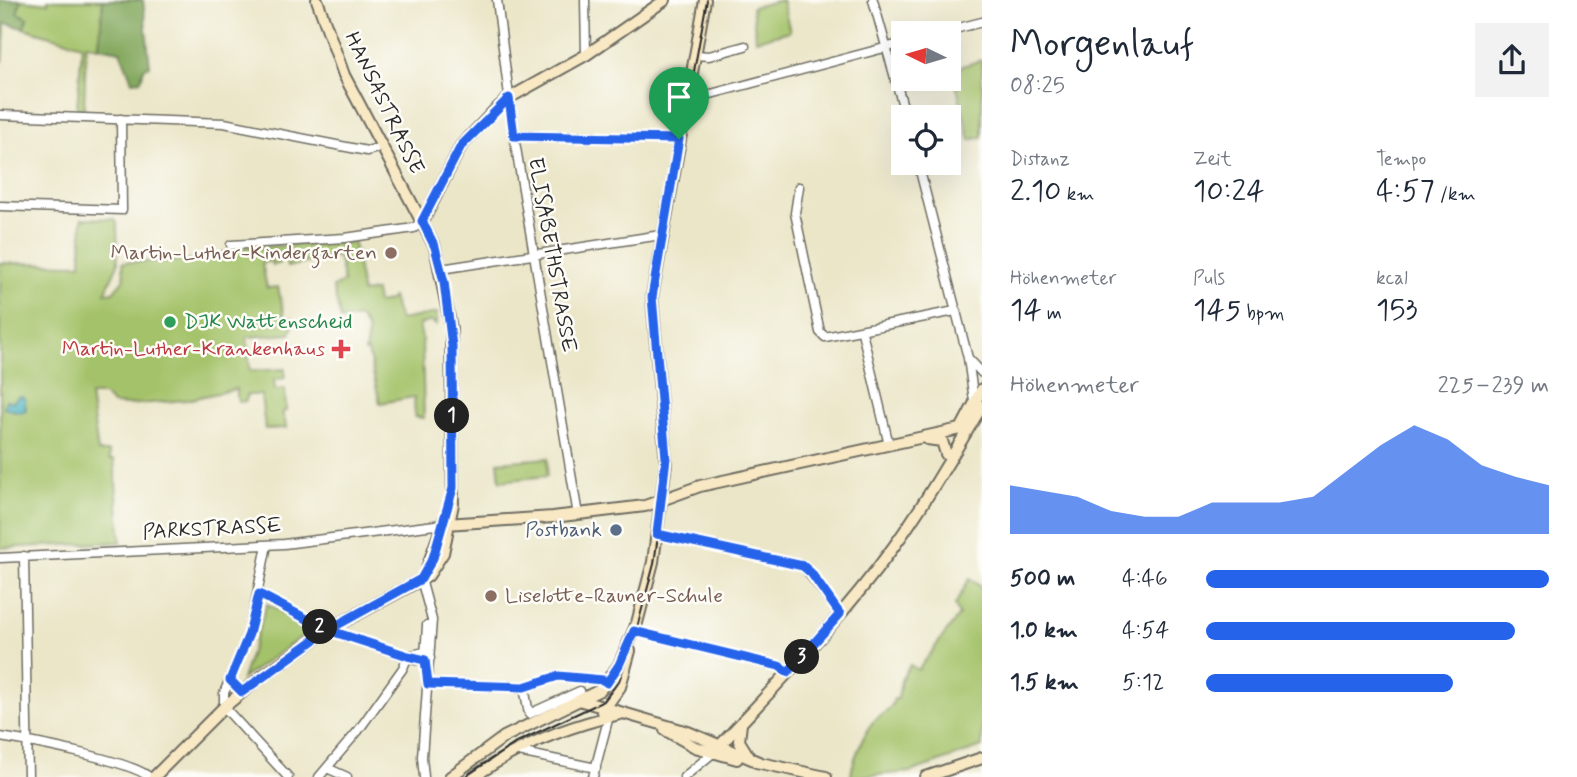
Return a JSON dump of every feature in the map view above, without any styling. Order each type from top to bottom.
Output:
[{"type":"street","name":"HANSASTRASSE","points":[[317,0],[337,60],[422,221],[441,269],[452,346],[453,488],[446,524]]},
{"type":"street","name":"ELISABETHSTRASSE","points":[[497,0],[514,136],[578,515]]},
{"type":"street","points":[[585,0],[586,55]]},
{"type":"street","points":[[231,246],[345,239],[414,228],[422,221],[461,146],[509,98],[586,55],[665,0]]},
{"type":"street","points":[[512,753],[526,751],[595,774],[648,583],[662,500],[666,452],[651,307],[661,235],[705,0]]},
{"type":"street","points":[[873,0],[903,105]]},
{"type":"street","points":[[961,27],[982,22]]},
{"type":"street","points":[[696,55],[709,56],[745,46]]},
{"type":"street","points":[[689,92],[711,93],[891,46]]},
{"type":"street","points":[[0,115],[224,123],[367,151],[381,147]]},
{"type":"street","points":[[0,206],[121,210],[121,119]]},
{"type":"street","points":[[514,136],[679,139]]},
{"type":"street","points":[[921,175],[978,404]]},
{"type":"street","points":[[799,187],[795,213],[820,332],[831,338],[956,311]]},
{"type":"street","points":[[441,269],[661,235]]},
{"type":"street","points":[[862,332],[889,444]]},
{"type":"street","points":[[968,358],[982,373]]},
{"type":"street","points":[[684,777],[741,724],[840,614],[892,549],[965,428],[978,404],[982,389]]},
{"type":"street","points":[[446,524],[578,515],[645,506],[700,486],[965,428]]},
{"type":"street","points":[[936,478],[946,454],[965,428]]},
{"type":"street","points":[[921,438],[938,439],[944,444],[946,454]]},
{"type":"street","points":[[424,777],[422,757],[430,616],[421,579],[446,524]]},
{"type":"street","points":[[154,777],[242,692],[328,630],[433,570],[443,553],[446,524]]},
{"type":"street","name":"PARKSTRASSE","points":[[0,558],[267,545],[446,524]]},
{"type":"street","points":[[425,528],[434,532],[438,540]]},
{"type":"street","points":[[657,534],[803,566],[840,614]]},
{"type":"street","points":[[267,545],[249,634],[224,693],[224,707],[288,777]]},
{"type":"street","points":[[24,556],[28,777]]},
{"type":"street","points":[[259,594],[328,630],[408,656],[426,657]]},
{"type":"street","points":[[633,635],[779,666],[788,672]]},
{"type":"street","points":[[450,777],[505,737],[607,683],[633,635]]},
{"type":"street","points":[[319,777],[374,709],[408,656]]},
{"type":"street","points":[[428,680],[524,687],[558,676],[603,680],[607,683]]},
{"type":"street","points":[[580,677],[581,696]]},
{"type":"street","points":[[230,680],[242,692]]},
{"type":"street","points":[[524,687],[529,714],[581,696],[612,712],[660,726],[695,747],[826,777]]},
{"type":"street","points":[[474,777],[512,753],[612,712]]},
{"type":"street","points":[[741,724],[739,741],[755,760]]},
{"type":"street","points":[[0,737],[29,741],[143,772],[149,777]]},
{"type":"street","points":[[926,777],[982,758]]},
{"type":"street","points":[[327,768],[347,777]]},
{"type":"green space","points":[[0,0],[21,0],[17,13],[28,18],[23,28],[5,23],[3,61],[0,61]]},
{"type":"green space","points":[[21,0],[48,3],[48,0],[103,0],[99,47],[86,44],[84,110],[77,108],[82,45],[23,28],[27,18],[17,13]]},
{"type":"green space","points":[[103,0],[143,0],[150,66],[144,68],[141,80],[132,81],[120,51],[99,47]]},
{"type":"green space","points":[[782,0],[790,31],[756,40],[752,7]]},
{"type":"green space","points":[[982,60],[982,137],[970,140],[958,91],[961,91],[961,66]]},
{"type":"green space","points":[[82,218],[115,219],[117,223],[118,264],[105,293],[113,292],[124,279],[123,262],[184,261],[247,247],[354,243],[362,293],[375,291],[377,303],[389,301],[392,297],[400,320],[437,313],[436,325],[431,321],[419,325],[422,339],[424,418],[415,417],[414,397],[380,403],[368,351],[365,352],[368,334],[366,327],[359,317],[341,320],[333,287],[344,282],[338,256],[287,267],[285,253],[277,254],[279,264],[272,265],[271,261],[262,263],[267,288],[278,287],[285,319],[291,318],[293,325],[290,334],[247,337],[250,371],[285,369],[285,378],[274,380],[275,390],[285,389],[286,411],[282,412],[287,428],[265,429],[261,395],[247,395],[246,401],[238,402],[236,389],[186,400],[127,405],[113,404],[103,395],[90,395],[98,452],[109,452],[110,460],[114,460],[121,542],[0,548],[0,263],[81,264]]},
{"type":"green space","points":[[548,458],[547,476],[500,481],[498,462]]},
{"type":"green space","points":[[970,578],[982,588],[982,747],[910,772],[851,777],[856,756],[870,726],[888,710],[894,699],[898,699],[901,680],[910,665],[918,670],[959,615],[955,605]]},
{"type":"green space","points":[[267,604],[309,626],[311,630],[242,679]]},
{"type":"water","points":[[19,396],[25,398],[26,410],[20,412],[4,408],[6,400],[13,402]]},
{"type":"tram line","points":[[465,777],[517,742],[604,701],[619,681],[634,639],[654,564],[668,464],[653,296],[707,0]]},
{"type":"place","name":"Martin-Luther-Kindergarten","points":[[391,253]]},
{"type":"place","name":"DJK Wattenscheid","points":[[170,322]]},
{"type":"place","name":"Martin-Luther-Krankenhaus","points":[[341,349]]},
{"type":"place","name":"Postbank","points":[[616,530]]},
{"type":"place","name":"Liselotte-Rauner-Schule","points":[[491,596]]},
{"type":"route","points":[[679,139],[514,136],[509,98],[461,146],[422,221],[435,247],[444,282],[452,346],[453,488],[433,558],[421,579],[328,630],[242,692],[230,680],[249,634],[259,594],[317,626],[328,630],[408,656],[416,660],[425,660],[428,684],[524,687],[558,676],[603,680],[607,683],[619,665],[634,631],[779,666],[788,672],[840,614],[803,566],[667,534],[657,534],[666,458],[652,297],[679,139]]}]
